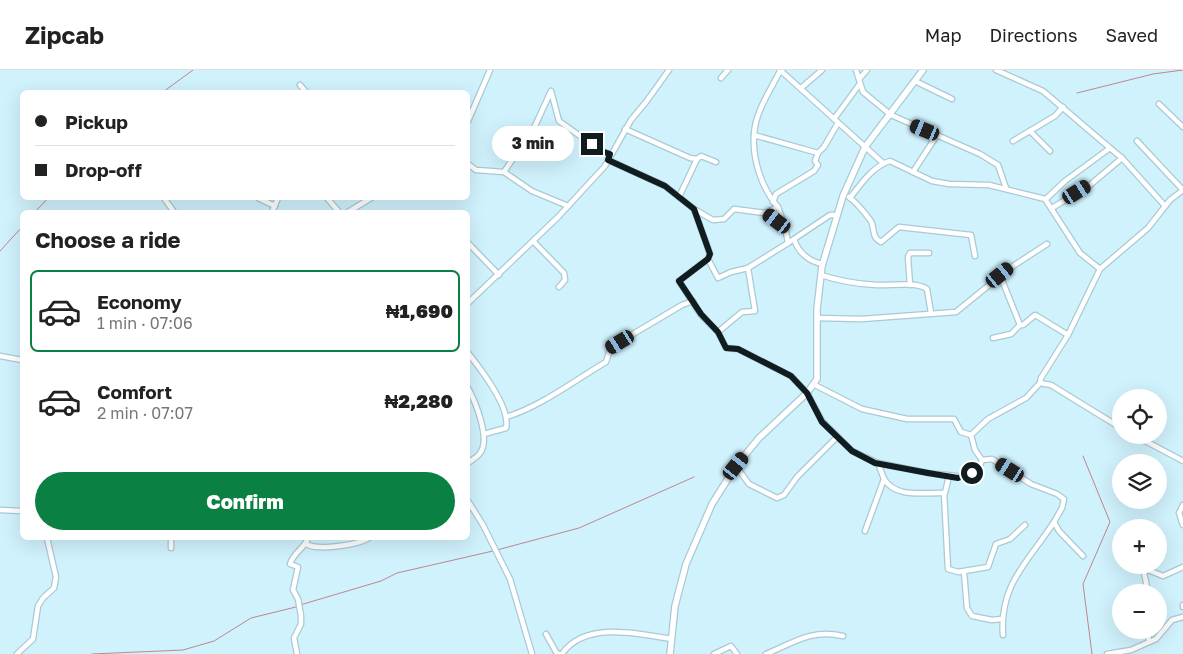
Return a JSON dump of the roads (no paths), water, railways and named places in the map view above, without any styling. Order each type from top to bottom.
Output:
[{"type":"street","points":[[470,116],[490,70]]},
{"type":"street","points":[[470,301],[568,206],[608,160],[625,130],[669,70]]},
{"type":"street","points":[[721,78],[728,70]]},
{"type":"street","points":[[788,243],[778,207],[767,192],[758,167],[754,135],[754,125],[764,100],[780,70],[883,162]]},
{"type":"street","points":[[801,88],[822,70]]},
{"type":"street","points":[[774,202],[776,194],[814,171],[818,165],[815,161],[818,153],[824,147],[836,121],[859,85],[860,78],[856,70]]},
{"type":"street","points":[[860,78],[868,70]]},
{"type":"street","points":[[670,654],[675,606],[686,564],[712,504],[736,466],[759,438],[807,393],[816,378],[817,318],[822,264],[842,196],[865,147],[891,115],[923,70]]},
{"type":"street","points":[[996,70],[1043,91],[1064,107],[1122,158],[1165,206]]},
{"type":"street","points":[[915,81],[952,99]]},
{"type":"street","points":[[300,85],[304,90]]},
{"type":"street","points":[[859,85],[863,92],[891,115],[998,164],[1006,188]]},
{"type":"street","points":[[504,172],[535,126],[551,91],[559,121],[601,151],[610,154]]},
{"type":"street","points":[[1159,104],[1183,127]]},
{"type":"street","points":[[1013,141],[1055,116],[1064,107]]},
{"type":"street","points":[[625,130],[690,158],[698,159],[701,156],[716,162]]},
{"type":"street","points":[[1030,131],[1050,151]]},
{"type":"street","points":[[754,135],[818,153]]},
{"type":"street","points":[[913,172],[937,135]]},
{"type":"street","points":[[971,435],[988,419],[1026,398],[1040,383],[1041,378],[1068,335],[1100,269],[1148,228],[1170,200],[1183,190],[1137,141]]},
{"type":"street","points":[[1046,199],[1065,181],[1110,148]]},
{"type":"street","points":[[1052,208],[1090,185],[1122,158]]},
{"type":"street","points":[[679,197],[698,159]]},
{"type":"street","points":[[608,160],[665,186],[694,209],[713,220],[719,221],[734,209],[765,213],[785,227]]},
{"type":"street","points":[[850,198],[883,162],[890,161],[932,181],[949,184],[989,185],[1046,199],[1080,253],[1100,269]]},
{"type":"street","points":[[470,166],[476,170],[504,172],[532,191],[568,206]]},
{"type":"street","points":[[842,196],[850,198],[872,223],[873,233],[876,239],[881,242],[899,227],[972,235],[975,256]]},
{"type":"street","points":[[262,200],[275,206]]},
{"type":"street","points":[[273,210],[277,200]]},
{"type":"street","points":[[329,200],[337,210]]},
{"type":"street","points":[[351,210],[368,200]]},
{"type":"street","points":[[765,213],[778,207]]},
{"type":"street","points":[[694,209],[710,254],[708,259],[679,281],[701,314],[718,332],[726,348],[738,349],[791,376],[807,393],[822,422],[852,451],[878,464],[966,477],[979,468],[982,460]]},
{"type":"street","points":[[708,259],[718,278],[731,272],[748,268],[830,215],[836,215]]},
{"type":"street","points":[[794,239],[796,245],[808,260],[822,264]]},
{"type":"street","points":[[533,241],[564,273],[564,280],[559,287]]},
{"type":"street","points":[[470,244],[499,275]]},
{"type":"street","points":[[817,318],[862,319],[956,312],[1000,275],[1047,244]]},
{"type":"street","points":[[910,285],[908,257],[910,254],[929,253]]},
{"type":"street","points":[[718,332],[742,312],[755,311],[748,268]]},
{"type":"street","points":[[821,275],[857,284],[919,285],[927,289],[931,313]]},
{"type":"street","points":[[1000,275],[1020,325]]},
{"type":"street","points":[[506,417],[542,402],[557,390],[606,362],[611,347],[682,305],[693,301]]},
{"type":"street","points":[[993,338],[1011,334],[1034,315],[1068,335]]},
{"type":"street","points":[[0,356],[20,360]]},
{"type":"street","points":[[470,356],[492,386],[506,417],[506,428],[498,432],[484,434]]},
{"type":"street","points":[[1040,383],[1051,385],[1112,422]]},
{"type":"street","points":[[813,384],[862,410],[907,419],[954,420],[961,432],[971,435]]},
{"type":"street","points":[[470,394],[485,440],[480,453],[470,461]]},
{"type":"street","points":[[971,435],[975,450],[982,460]]},
{"type":"street","points":[[736,466],[749,484],[777,498],[784,495],[797,477],[837,437]]},
{"type":"street","points":[[1151,444],[1183,461]]},
{"type":"street","points":[[982,460],[992,459],[1031,484],[1057,494],[1064,499],[1062,508],[1054,522],[1016,576],[1006,596],[1001,619],[1003,635]]},
{"type":"street","points":[[878,464],[884,479],[894,490],[944,493]]},
{"type":"street","points":[[949,476],[947,490],[944,493],[948,569],[964,572],[990,565],[996,544],[1010,539],[1025,525]]},
{"type":"street","points":[[865,531],[884,479]]},
{"type":"street","points":[[470,504],[484,525],[510,579],[532,654]]},
{"type":"street","points":[[1183,505],[1179,513],[1183,524]]},
{"type":"street","points":[[0,510],[20,511]]},
{"type":"street","points":[[1054,522],[1059,531],[1083,556]]},
{"type":"street","points":[[17,654],[33,640],[38,606],[43,598],[54,588],[56,577],[47,540]]},
{"type":"street","points":[[170,540],[171,548]]},
{"type":"street","points":[[297,654],[294,638],[301,616],[298,599],[293,590],[298,567],[290,564],[307,540]]},
{"type":"street","points":[[306,544],[313,548],[351,544],[364,540]]},
{"type":"street","points":[[1146,584],[1143,568],[1163,576],[1183,567]]},
{"type":"street","points":[[964,572],[967,608],[972,616],[992,620],[1001,619]]},
{"type":"street","points":[[1107,654],[1131,650],[1156,639],[1172,620],[1183,617]]},
{"type":"street","points":[[546,634],[556,652],[560,654],[574,641],[606,633],[671,639]]},
{"type":"street","points":[[766,654],[811,634],[830,633],[843,636]]},
{"type":"street","points":[[714,654],[731,646],[737,654]]},
{"type":"waterway","points":[[166,90],[193,70]]},
{"type":"waterway","points":[[1077,93],[1153,74],[1183,70]]},
{"type":"waterway","points":[[37,210],[46,200]]},
{"type":"waterway","points":[[0,251],[20,229]]},
{"type":"waterway","points":[[1083,456],[1110,522],[1083,584],[1092,654]]},
{"type":"waterway","points":[[497,550],[579,528],[694,477]]},
{"type":"waterway","points":[[300,605],[381,581],[397,573],[493,551]]},
{"type":"waterway","points":[[92,654],[183,650],[214,641],[251,618],[296,607]]}]
